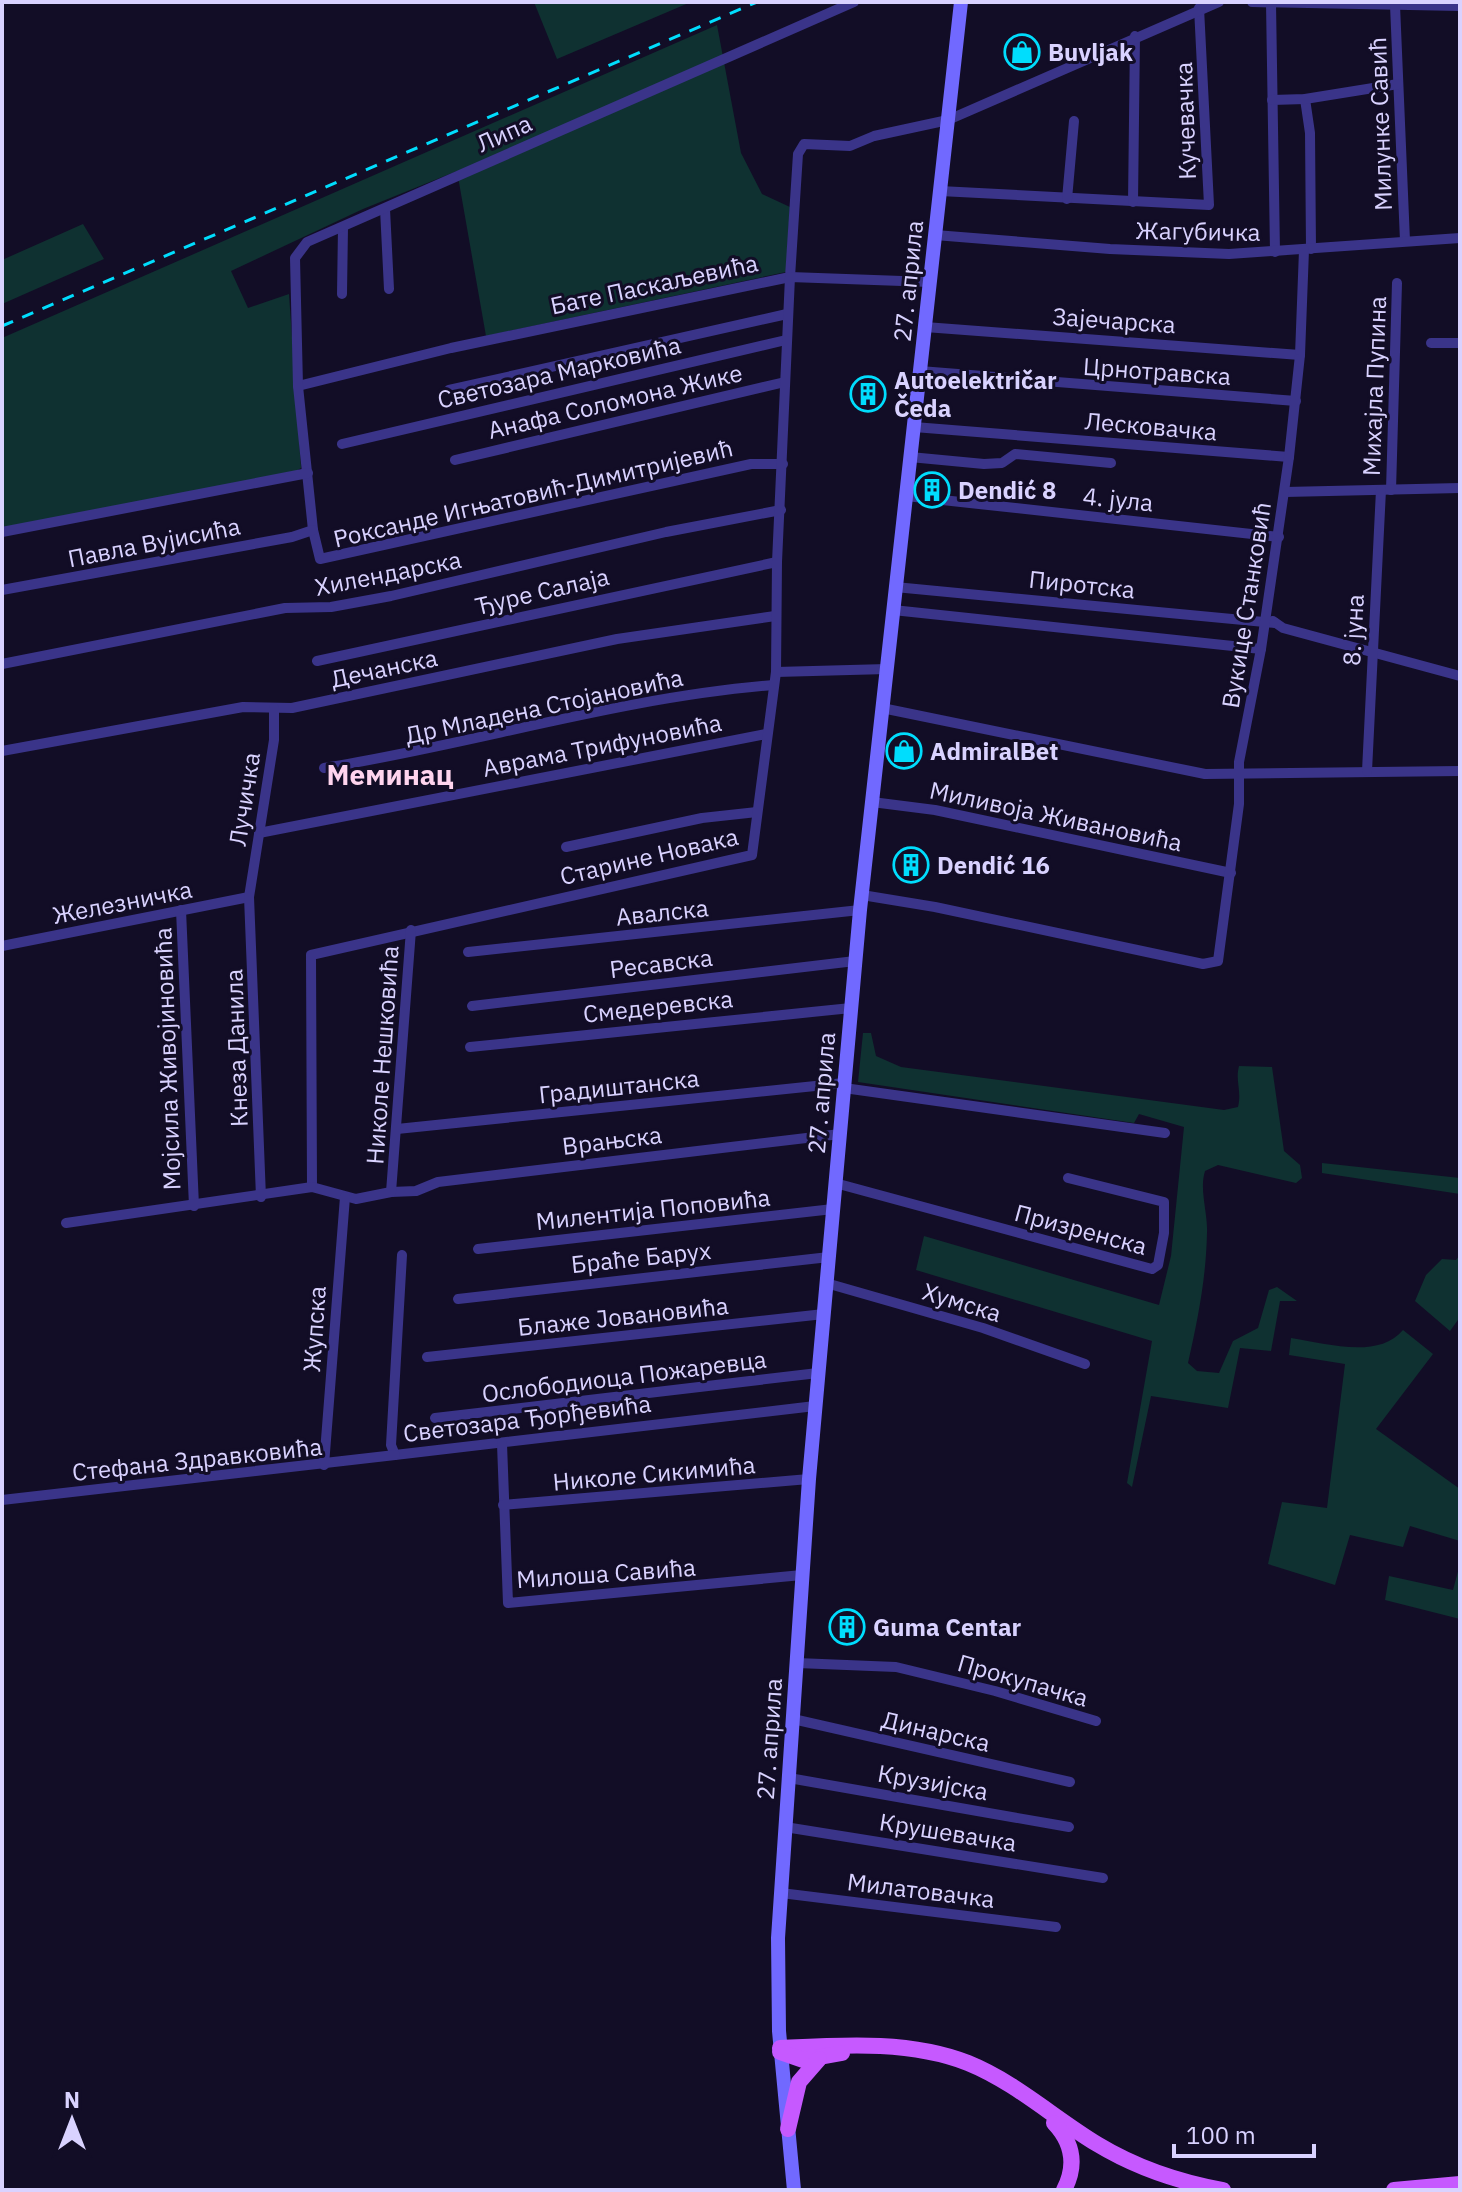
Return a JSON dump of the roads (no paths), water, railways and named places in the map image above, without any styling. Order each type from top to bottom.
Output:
[{"type":"main road","name":"27. априла","points":[[794,2190],[780,2050],[778,1951],[809,1479],[855,961],[961,2]]},
{"type":"main road","points":[[780,2050],[796,2059],[819,2059],[859,2048]]},
{"type":"main road","points":[[780,2050],[899,2048],[955,2058],[998,2078],[1118,2156],[1185,2182],[1223,2190]]},
{"type":"main road","points":[[788,2129],[799,2082],[819,2059]]},
{"type":"main road","points":[[1044,2109],[1070,2144],[1072,2171],[1064,2190]]},
{"type":"main road","points":[[1394,2190],[1460,2184]]},
{"type":"street","name":"Липа","points":[[313,530],[298,386],[295,258],[307,242],[854,2]]},
{"type":"street","points":[[948,120],[1199,8],[1219,2]]},
{"type":"street","points":[[1252,2],[1460,6]]},
{"type":"street","points":[[1271,3],[1275,252]]},
{"type":"street","name":"Милунке Савић","points":[[1395,5],[1405,241]]},
{"type":"street","name":"Кучевачка","points":[[940,191],[1209,205],[1199,8]]},
{"type":"street","name":"Кучевачка","points":[[1133,202],[1135,36]]},
{"type":"street","points":[[1272,100],[1305,99],[1398,84]]},
{"type":"street","name":"Вукице Станковић","points":[[1214,963],[1220,957],[1239,804],[1239,774],[1262,645],[1275,625],[1268,608],[1296,401],[1308,250],[1310,133],[1305,99]]},
{"type":"street","name":"Бате Паскаљевића","points":[[298,386],[465,345],[790,277],[800,147],[813,142],[850,146],[874,136],[948,120]]},
{"type":"street","points":[[1067,199],[1074,121]]},
{"type":"street","points":[[385,209],[389,289]]},
{"type":"street","points":[[342,294],[343,227]]},
{"type":"street","name":"Жагубичка","points":[[935,235],[1110,249],[1275,252],[1460,238]]},
{"type":"street","points":[[790,277],[930,282]]},
{"type":"street","name":"Старине Новака","points":[[312,1187],[311,955],[411,930],[746,859],[752,855],[776,672],[775,616],[790,277]]},
{"type":"street","name":"Михајла Пупина","points":[[1386,490],[1397,283]]},
{"type":"street","points":[[449,390],[787,314]]},
{"type":"street","name":"Зајечарска","points":[[925,327],[1300,355]]},
{"type":"street","name":"Светозара Марковића","points":[[342,444],[786,340]]},
{"type":"street","points":[[1431,343],[1460,343]]},
{"type":"street","name":"Црнотравска","points":[[920,371],[1296,401]]},
{"type":"street","name":"Анафа Соломона Жике","points":[[455,460],[785,382]]},
{"type":"street","name":"Лесковачка","points":[[914,427],[1289,457]]},
{"type":"street","points":[[910,457],[984,464],[1002,463],[1015,454],[1111,463]]},
{"type":"street","name":"Роксанде Игњатовић-Димитријевић","points":[[313,530],[320,559],[326,559],[751,464],[783,464]]},
{"type":"street","points":[[2,532],[308,473]]},
{"type":"street","points":[[1285,492],[1460,488]]},
{"type":"street","name":"8. јуна","points":[[1367,771],[1372,650],[1386,490]]},
{"type":"street","name":"4. јула","points":[[906,496],[1279,537]]},
{"type":"street","name":"Хилендарска","points":[[2,664],[285,608],[331,607],[391,596],[666,532],[781,510]]},
{"type":"street","name":"Павла Вујисића","points":[[2,590],[292,537],[313,530]]},
{"type":"street","name":"Ђуре Салаја","points":[[317,661],[777,562]]},
{"type":"street","name":"Пиротска","points":[[895,587],[1275,625],[1460,676]]},
{"type":"street","points":[[893,610],[1262,645],[1275,625]]},
{"type":"street","name":"Дечанска","points":[[2,751],[182,716],[243,707],[292,708],[617,639],[775,616]]},
{"type":"street","points":[[776,672],[887,669]]},
{"type":"street","name":"Др Младена Стојановића","points":[[324,768],[401,756],[642,704],[774,685]]},
{"type":"street","name":"Лучичка","points":[[249,897],[274,740],[274,708]]},
{"type":"street","points":[[882,708],[1205,774],[1460,771]]},
{"type":"street","name":"Аврама Трифуновића","points":[[259,833],[766,734]]},
{"type":"street","name":"Миливоја Живановића","points":[[872,802],[935,810],[1231,873]]},
{"type":"street","points":[[566,847],[702,818],[757,812]]},
{"type":"street","name":"Железничка","points":[[2,946],[249,897]]},
{"type":"street","name":"Кнеза Данила","points":[[249,897],[261,1197]]},
{"type":"street","name":"Авалска","points":[[468,952],[861,903],[935,907],[1203,964],[1214,963]]},
{"type":"street","name":"Мојсила Живојиновића","points":[[181,910],[194,1206]]},
{"type":"street","name":"Николе Нешковића","points":[[66,1223],[261,1197],[312,1187],[345,1197],[370,1198],[391,1192],[411,930]]},
{"type":"street","name":"Ресавска","points":[[472,1006],[855,961]]},
{"type":"street","name":"Смедеревска","points":[[470,1047],[851,1008]]},
{"type":"street","name":"Градиштанска","points":[[397,1129],[844,1085],[1165,1133]]},
{"type":"street","name":"Врањска","points":[[391,1192],[410,1193],[451,1180],[840,1134]]},
{"type":"street","name":"Призренска","points":[[835,1183],[1152,1269],[1158,1265],[1164,1233],[1164,1202],[1068,1178]]},
{"type":"street","name":"Жупска","points":[[324,1465],[345,1197]]},
{"type":"street","name":"Милентија Поповића","points":[[478,1249],[833,1209]]},
{"type":"street","name":"Светозара Ђорђевића","points":[[402,1255],[391,1445],[395,1455],[815,1406]]},
{"type":"street","name":"Браће Барух","points":[[458,1299],[829,1257]]},
{"type":"street","name":"Хумска","points":[[826,1283],[983,1328],[1085,1364]]},
{"type":"street","name":"Блаже Јовановића","points":[[427,1357],[824,1314]]},
{"type":"street","name":"Ослободиоца Пожаревца","points":[[435,1418],[818,1373]]},
{"type":"street","points":[[502,1444],[503,1505]]},
{"type":"street","name":"Стефана Здравковића","points":[[2,1500],[395,1455]]},
{"type":"street","name":"Николе Сикимића","points":[[503,1505],[809,1479]]},
{"type":"street","name":"Милоша Савића","points":[[503,1505],[508,1603],[802,1575]]},
{"type":"street","name":"Прокупачка","points":[[797,1663],[896,1667],[995,1691],[1096,1721]]},
{"type":"street","name":"Динарска","points":[[793,1719],[1070,1782]]},
{"type":"street","name":"Крузијска","points":[[789,1778],[1069,1827]]},
{"type":"street","name":"Крушевачка","points":[[785,1827],[1103,1878]]},
{"type":"street","name":"Милатовачка","points":[[781,1893],[1056,1927]]},
{"type":"railway","points":[[2,326],[757,2]]},
{"type":"place","name":"Buvljak","points":[[1022,52]]},
{"type":"place","name":"Autoelektričar Čeda","points":[[868,394]]},
{"type":"place","name":"Dendić 8","points":[[932,490]]},
{"type":"place","name":"AdmiralBet","points":[[904,751]]},
{"type":"place","name":"Dendić 16","points":[[911,865]]},
{"type":"place","name":"Guma Centar","points":[[847,1627]]},
{"type":"district","name":"Меминац","points":[[390,774]]}]
